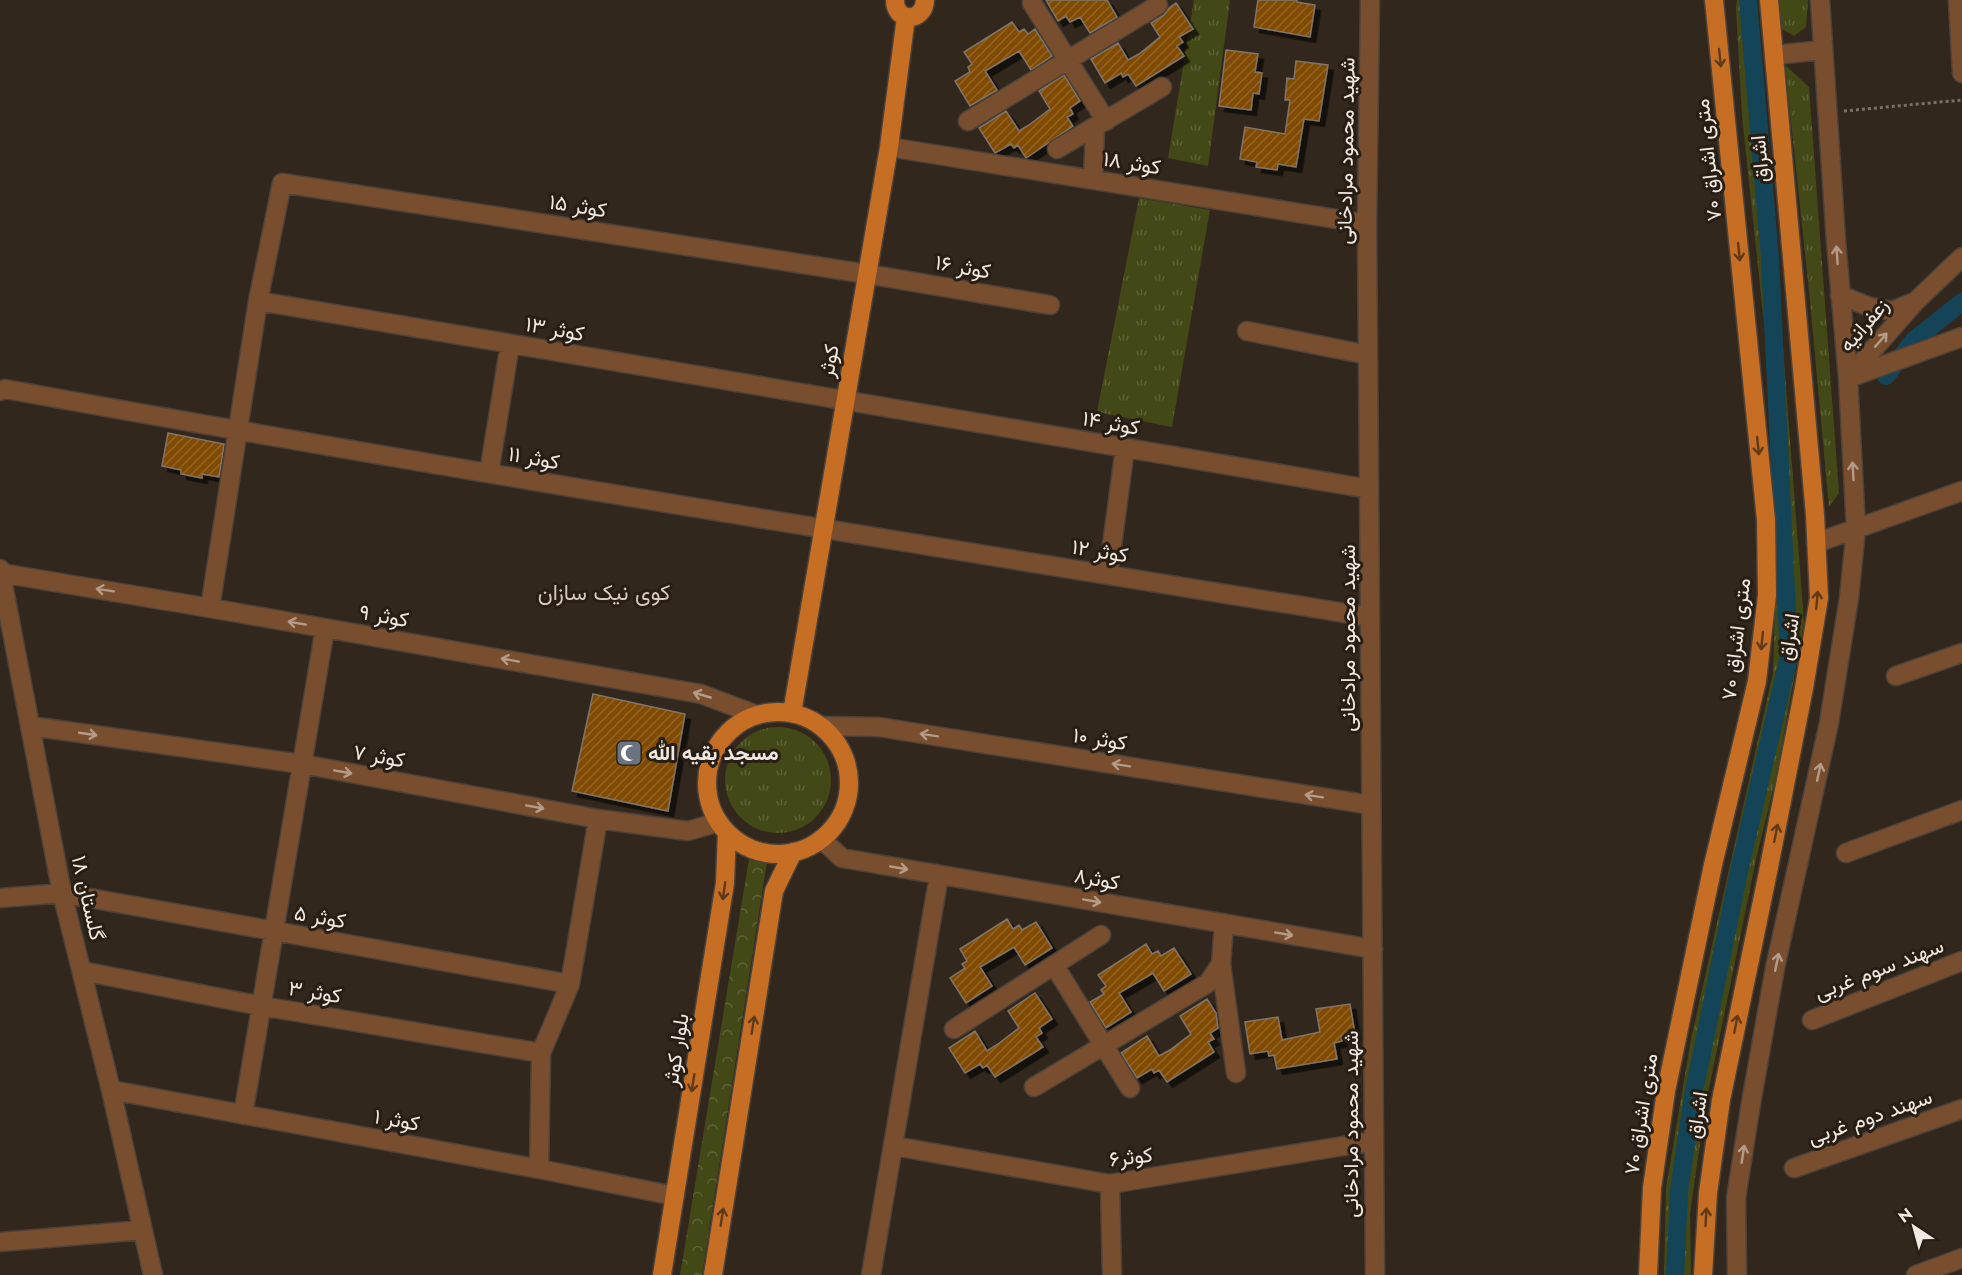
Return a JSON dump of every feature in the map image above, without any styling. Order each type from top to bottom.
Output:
[{"type":"main road","points":[[895,0],[896,8],[906,17],[918,15],[923,10],[925,0]]},
{"type":"main road","name":"۷۰ متری اشراق","points":[[1648,1275],[1652,1188],[1666,1091],[1713,865],[1757,681],[1767,595],[1766,520],[1714,0]]},
{"type":"main road","name":"اشراق","points":[[1704,1275],[1708,1193],[1721,1100],[1804,688],[1819,598],[1769,0]]},
{"type":"main road","name":"کوثر","points":[[792,713],[889,147],[906,17]]},
{"type":"main road","points":[[774,712],[792,713],[822,726],[835,740],[844,756],[849,774],[849,792],[844,810],[834,826],[821,839],[793,852],[775,854],[757,851],[741,844],[723,827],[710,806],[707,787],[708,768],[714,751],[725,735],[740,723],[757,715],[774,712]]},
{"type":"main road","name":"بلوار کوثر","points":[[663,1275],[725,883],[723,827]]},
{"type":"main road","points":[[713,1275],[774,891],[793,852]]},
{"type":"street","name":"شهید محمود مرادخانی","points":[[1370,0],[1367,224],[1373,949],[1373,1275]]},
{"type":"street","points":[[1737,1275],[1736,1198],[1751,1103],[1775,968],[1829,723],[1849,598],[1856,529],[1848,378],[1840,295],[1820,0]]},
{"type":"street","points":[[1958,0],[1962,73]]},
{"type":"street","points":[[1032,3],[1068,59],[1101,124],[1093,180]]},
{"type":"street","points":[[968,121],[1158,5]]},
{"type":"street","points":[[1774,55],[1823,50]]},
{"type":"street","points":[[1057,149],[1162,87]]},
{"type":"street","name":"کوثر ۱۸","points":[[889,147],[1367,224]]},
{"type":"street","name":"۱۵ کوثر","points":[[258,301],[282,183],[867,274]]},
{"type":"street","name":"زعفرانیه","points":[[1848,378],[1914,303],[1962,257]]},
{"type":"street","name":"کوثر ۱۶","points":[[867,274],[1050,305]]},
{"type":"street","name":"زعفرانیه","points":[[1840,295],[1870,307],[1892,311],[1914,303]]},
{"type":"street","points":[[210,608],[258,301]]},
{"type":"street","name":"کوثر ۱۳","points":[[258,301],[846,401]]},
{"type":"street","points":[[1247,332],[1368,355]]},
{"type":"street","points":[[1848,378],[1962,337]]},
{"type":"street","points":[[489,473],[510,344]]},
{"type":"street","name":"کوثر ۱۱","points":[[0,391],[5,389],[237,431],[824,529]]},
{"type":"street","name":"کوثر ۱۴","points":[[846,401],[1369,489]]},
{"type":"street","points":[[1108,575],[1125,448]]},
{"type":"street","points":[[1816,543],[1962,491]]},
{"type":"street","name":"کوثر ۱۲","points":[[824,529],[1370,617]]},
{"type":"street","name":"کوثر ۹","points":[[1,571],[701,694],[757,715]]},
{"type":"street","name":"گلستان ۱۸","points":[[1,571],[62,893],[111,1090],[153,1275]]},
{"type":"street","points":[[243,1115],[325,628]]},
{"type":"street","points":[[1896,676],[1962,653]]},
{"type":"street","name":"کوثر ۷","points":[[30,726],[302,764],[598,819],[688,831],[723,827]]},
{"type":"street","name":"کوثر ۱۰","points":[[822,726],[879,727],[1371,805]]},
{"type":"street","points":[[1846,853],[1962,810]]},
{"type":"street","points":[[539,1169],[540,1053],[570,984],[598,819]]},
{"type":"street","name":"کوثر۸","points":[[821,839],[842,858],[1373,949]]},
{"type":"street","points":[[871,1275],[939,875]]},
{"type":"street","name":"کوثر ۵","points":[[0,898],[62,893],[570,984]]},
{"type":"street","points":[[1224,923],[1221,964],[1236,1073]]},
{"type":"street","points":[[954,1029],[1101,935]]},
{"type":"street","name":"سهند سوم غربی","points":[[1812,1020],[1962,961]]},
{"type":"street","points":[[1034,1087],[1208,983],[1221,964]]},
{"type":"street","points":[[1054,965],[1130,1088]]},
{"type":"street","name":"کوثر ۳","points":[[82,971],[261,1006],[540,1053]]},
{"type":"street","name":"کوثر ۱","points":[[111,1090],[675,1196]]},
{"type":"street","name":"سهند دوم غربی","points":[[1794,1168],[1962,1109]]},
{"type":"street","name":"کوثر۶","points":[[894,1146],[1110,1184],[1374,1141]]},
{"type":"street","points":[[1110,1184],[1112,1275]]},
{"type":"street","points":[[0,1242],[142,1230]]},
{"type":"street","points":[[1916,1275],[1962,1258]]},
{"type":"path","points":[[1827,112],[1962,100]]},
{"type":"green space","points":[[1194,0],[1230,0],[1208,166],[1168,158]]},
{"type":"green space","points":[[1737,0],[1753,0],[1771,191],[1804,622],[1776,778],[1757,855],[1705,1108],[1690,1214],[1691,1275],[1664,1275],[1666,1188],[1691,1039],[1773,673],[1777,529],[1766,342],[1742,116]]},
{"type":"green space","points":[[1779,0],[1808,0],[1806,27],[1794,36],[1782,29]]},
{"type":"green space","points":[[1785,65],[1809,87],[1839,493],[1829,507],[1809,291]]},
{"type":"green space","points":[[1139,198],[1210,210],[1172,427],[1097,412]]},
{"type":"green space","points":[[778,727],[798,731],[816,742],[827,760],[831,780],[827,800],[816,818],[798,829],[778,833],[758,829],[740,818],[729,800],[725,780],[729,760],[740,742],[758,731]]},
{"type":"green space","points":[[749,859],[767,862],[702,1275],[680,1275]]},
{"type":"building","points":[[1046,0],[1107,0],[1117,17],[1090,33],[1080,17],[1070,22],[1066,16],[1058,21]]},
{"type":"building","points":[[1258,0],[1297,0],[1297,2],[1315,5],[1310,37],[1254,27]]},
{"type":"building","points":[[1176,3],[1193,29],[1179,37],[1183,42],[1177,46],[1184,56],[1136,86],[1128,74],[1123,77],[1121,73],[1105,83],[1091,59],[1118,43],[1128,60],[1139,54],[1160,37],[1151,23],[1164,15]]},
{"type":"building","points":[[1012,22],[1019,32],[1024,29],[1028,34],[1035,29],[1052,56],[1031,70],[1019,51],[985,71],[997,90],[970,106],[955,81],[970,72],[968,67],[972,64],[964,52]]},
{"type":"building","points":[[1226,50],[1258,54],[1255,72],[1262,73],[1259,94],[1253,93],[1251,110],[1219,106]]},
{"type":"building","points":[[1296,61],[1328,65],[1319,121],[1304,119],[1296,167],[1278,164],[1277,170],[1256,167],[1257,162],[1240,159],[1245,127],[1285,134],[1290,100],[1285,100],[1287,78],[1294,79]]},
{"type":"building","points":[[1064,75],[1080,101],[1070,108],[1073,114],[1067,117],[1073,126],[1026,158],[1018,145],[1014,148],[1011,144],[995,153],[979,128],[1006,111],[1019,131],[1029,125],[1050,109],[1039,91]]},
{"type":"building","points":[[168,433],[224,444],[219,477],[202,474],[202,478],[181,474],[181,470],[162,466]]},
{"type":"building","name":"مسجد بقیه الله","points":[[593,694],[685,714],[668,811],[572,791]]},
{"type":"building","points":[[1007,919],[1013,929],[1019,925],[1022,930],[1036,922],[1052,948],[1025,965],[1014,947],[980,967],[992,986],[966,1003],[950,978],[965,968],[962,964],[967,961],[960,949]]},
{"type":"building","points":[[1146,944],[1152,954],[1158,951],[1161,956],[1174,948],[1191,974],[1164,991],[1153,973],[1119,993],[1131,1012],[1106,1028],[1090,1002],[1104,994],[1101,990],[1106,986],[1098,975]]},
{"type":"building","points":[[1035,993],[1052,1019],[1039,1028],[1042,1033],[1036,1037],[1043,1047],[995,1077],[987,1065],[983,1068],[980,1064],[965,1073],[949,1048],[975,1031],[987,1051],[998,1044],[1019,1028],[1008,1011]]},
{"type":"building","points":[[1207,999],[1216,1013],[1218,1028],[1210,1033],[1214,1039],[1208,1042],[1214,1052],[1167,1082],[1159,1070],[1154,1073],[1152,1069],[1137,1078],[1121,1053],[1147,1036],[1159,1056],[1170,1050],[1191,1034],[1180,1016]]},
{"type":"building","points":[[1350,1004],[1355,1034],[1341,1036],[1342,1041],[1334,1043],[1337,1059],[1277,1069],[1274,1055],[1269,1056],[1268,1051],[1250,1054],[1245,1022],[1278,1017],[1282,1040],[1320,1032],[1316,1009]]},
{"type":"waterway","points":[[1675,1275],[1679,1191],[1693,1096],[1739,871],[1789,656],[1770,258],[1748,0]]},
{"type":"waterway","points":[[1886,376],[1914,340],[1962,302]]},
{"type":"place","name":"مسجد بقیه الله","points":[[629,753]]},
{"type":"district","name":"کوی نیک سازان","points":[[604,592]]}]
